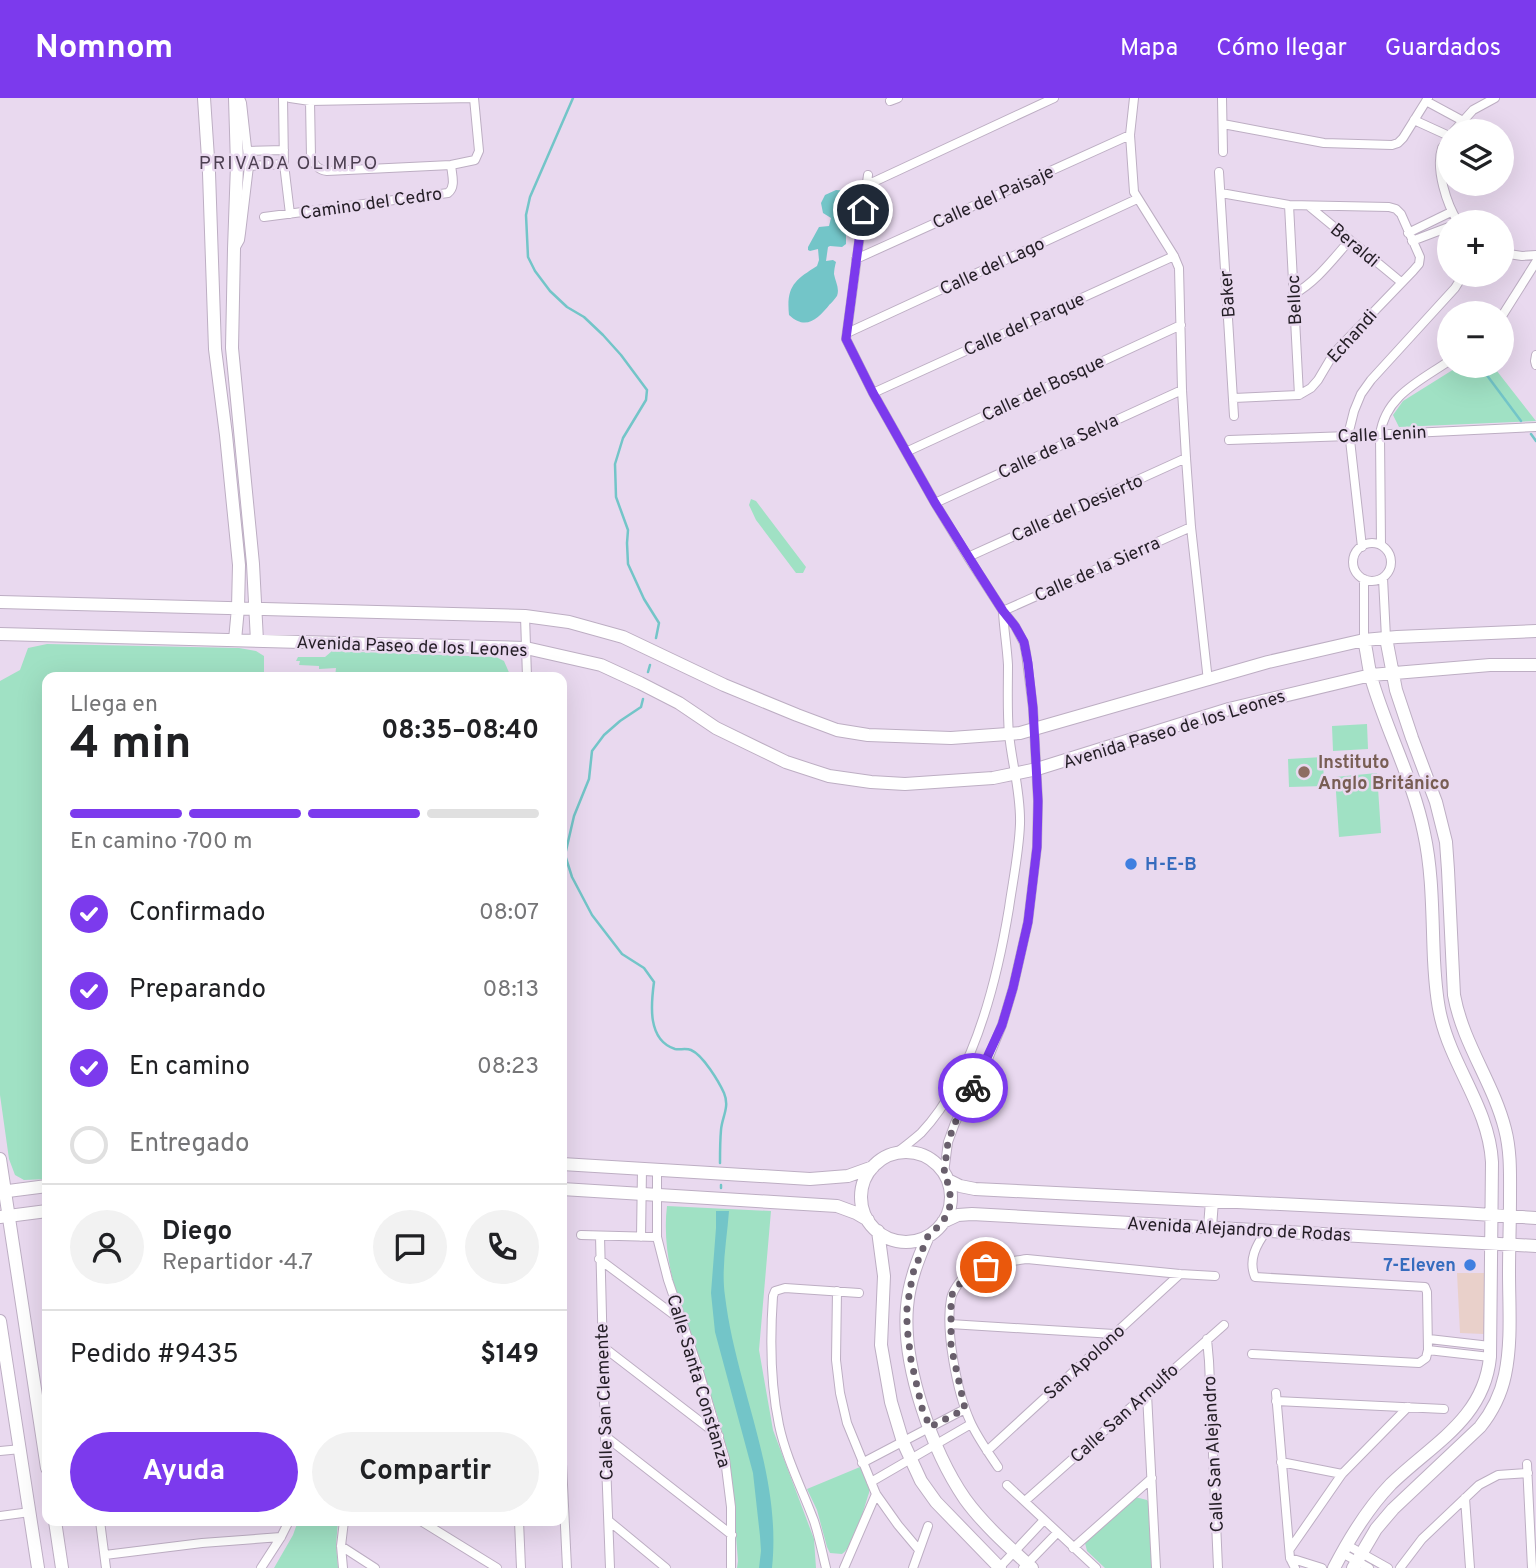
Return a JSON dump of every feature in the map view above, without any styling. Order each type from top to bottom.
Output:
[{"type":"street","points":[[204,98],[215,349],[239,565],[235,640]]},
{"type":"street","points":[[233,249],[240,240],[249,166],[242,103],[238,98]]},
{"type":"street","points":[[238,98],[232,348],[253,565],[257,641]]},
{"type":"street","points":[[284,98],[284,164],[290,214]]},
{"type":"street","points":[[290,98],[310,101],[474,98],[479,151],[475,160],[451,165],[319,169],[311,157],[310,101]]},
{"type":"street","points":[[867,186],[1054,98]]},
{"type":"street","points":[[1134,98],[1130,135],[1134,192],[1179,268],[1186,458],[1208,681]]},
{"type":"street","points":[[1222,98],[1223,152]]},
{"type":"street","points":[[1465,119],[1473,110],[1495,98]]},
{"type":"street","points":[[1223,124],[1324,142],[1392,145],[1403,138],[1427,99],[1460,119]]},
{"type":"street","points":[[1414,120],[1437,131]]},
{"type":"street","name":"Calle del Paisaje","points":[[856,259],[1130,135]]},
{"type":"street","points":[[248,151],[284,150]]},
{"type":"street","points":[[249,166],[284,164]]},
{"type":"street","name":"Camino del Cedro","points":[[264,217],[448,193],[453,186],[451,165]]},
{"type":"street","name":"Baker","points":[[1219,172],[1234,416]]},
{"type":"street","points":[[868,175],[846,336],[873,393],[935,503],[1024,642],[1032,696],[1037,769],[1037,847],[1028,922],[1002,1025],[948,1142],[946,1177]]},
{"type":"street","points":[[1221,193],[1310,207],[1389,206],[1401,214],[1410,237]]},
{"type":"street","name":"Calle del Lago","points":[[846,336],[1137,199]]},
{"type":"street","name":"Belloc","points":[[1289,205],[1299,395]]},
{"type":"street","name":"Beraldi","points":[[1310,207],[1401,282]]},
{"type":"street","points":[[1410,237],[1437,221]]},
{"type":"street","points":[[1410,237],[1437,230]]},
{"type":"street","name":"Echandi","points":[[1299,395],[1311,388],[1334,353],[1419,264],[1420,257],[1410,237]]},
{"type":"street","points":[[1294,294],[1321,273],[1350,240]]},
{"type":"street","points":[[1514,255],[1536,255]]},
{"type":"street","name":"Calle del Parque","points":[[873,393],[1174,256]]},
{"type":"street","points":[[1511,301],[1536,261]]},
{"type":"street","points":[[1362,547],[1349,436],[1354,411],[1366,387],[1456,287]]},
{"type":"street","name":"Calle del Bosque","points":[[906,452],[1181,325]]},
{"type":"street","points":[[215,349],[232,348]]},
{"type":"street","points":[[1381,545],[1381,424],[1386,412],[1409,387],[1437,369]]},
{"type":"street","name":"Calle de la Selva","points":[[935,503],[1182,390]]},
{"type":"street","points":[[1234,398],[1299,395]]},
{"type":"street","name":"Calle Lenin","points":[[1229,440],[1536,427]]},
{"type":"street","name":"Calle del Desierto","points":[[968,557],[1186,458]]},
{"type":"street","name":"Calle de la Sierra","points":[[1003,611],[1191,527]]},
{"type":"street","points":[[1374,543],[1381,545],[1390,554],[1388,573],[1374,581],[1364,579],[1359,575],[1354,563],[1357,551],[1374,543]]},
{"type":"street","points":[[239,565],[253,565]]},
{"type":"street","points":[[1357,1561],[1376,1529],[1393,1509],[1480,1427],[1501,1392],[1507,1363],[1510,1155],[1505,1127],[1462,1029],[1454,995],[1448,870],[1443,831],[1436,802],[1412,738],[1392,672],[1386,638],[1383,578]]},
{"type":"street","points":[[1334,1568],[1372,1506],[1392,1484],[1451,1431],[1480,1396],[1488,1372],[1490,1351],[1490,1138],[1441,1018],[1424,833],[1416,802],[1371,675],[1364,640],[1364,579]]},
{"type":"street","name":"Avenida Paseo de los Leones","points":[[0,601],[526,616],[569,622],[623,637],[724,685],[837,730],[868,735],[951,738],[1009,735],[1034,730],[1268,662],[1364,640],[1536,631]]},
{"type":"street","points":[[896,1153],[932,1119],[971,1053],[1003,941],[1017,859],[1020,822],[1009,735],[1008,663],[1003,611]]},
{"type":"street","points":[[526,616],[527,672]]},
{"type":"street","name":"Avenida Paseo de los Leones","points":[[0,634],[526,648],[601,665],[679,703],[716,728],[786,762],[829,776],[905,784],[993,778],[1037,769],[1229,709],[1371,675],[1490,665],[1536,665]]},
{"type":"street","points":[[971,1053],[988,1059]]},
{"type":"street","points":[[567,1164],[810,1179],[848,1176],[873,1167],[888,1156],[905,1152],[923,1155],[939,1166],[950,1189],[950,1206],[943,1222],[928,1236],[906,1241],[891,1239],[878,1231],[868,1220],[837,1206],[567,1189]]},
{"type":"street","points":[[0,1159],[4,1216],[42,1439]]},
{"type":"street","points":[[868,1220],[862,1203],[862,1193],[867,1175],[873,1167]]},
{"type":"street","points":[[641,1237],[642,1169]]},
{"type":"street","name":"Calle Santa Constanza","points":[[657,1170],[657,1237],[725,1459],[732,1535],[731,1568]]},
{"type":"street","name":"Avenida Alejandro de Rodas","points":[[946,1177],[960,1186],[975,1189],[1536,1218]]},
{"type":"street","points":[[2,1192],[42,1187]]},
{"type":"street","points":[[1210,1227],[1212,1201]]},
{"type":"street","points":[[4,1216],[42,1212]]},
{"type":"street","name":"Avenida Alejandro de Rodas","points":[[943,1222],[972,1214],[1536,1247]]},
{"type":"street","points":[[1252,1354],[1419,1363],[1426,1358],[1429,1350],[1425,1287],[1255,1277],[1251,1267],[1257,1243],[1267,1230]]},
{"type":"street","points":[[878,1231],[884,1276],[881,1345],[891,1402],[909,1459],[921,1481],[936,1502],[1000,1568],[1044,1520]]},
{"type":"street","points":[[581,1235],[657,1237]]},
{"type":"street","name":"Calle San Clemente","points":[[600,1236],[610,1568]]},
{"type":"street","points":[[928,1236],[913,1273],[907,1307],[907,1327],[922,1408],[936,1443],[967,1501],[1027,1566],[1057,1533]]},
{"type":"street","points":[[599,1259],[681,1320]]},
{"type":"street","points":[[998,1467],[971,1424],[965,1409],[951,1346],[951,1296],[964,1278],[986,1267],[1027,1259],[1215,1276]]},
{"type":"street","name":"San Apolono","points":[[988,1451],[1181,1274]]},
{"type":"street","points":[[826,1568],[814,1522],[779,1426],[770,1337],[773,1296],[775,1292],[785,1288],[859,1293]]},
{"type":"street","points":[[837,1291],[836,1360],[847,1423],[876,1493],[919,1550]]},
{"type":"street","points":[[0,1321],[6,1385],[21,1449],[38,1568]]},
{"type":"street","points":[[950,1324],[1114,1334]]},
{"type":"street","name":"Calle San Arnulfo","points":[[1025,1501],[1224,1325]]},
{"type":"street","name":"Calle San Alejandro","points":[[1207,1339],[1218,1568]]},
{"type":"street","points":[[1429,1339],[1490,1351]]},
{"type":"street","points":[[602,1346],[719,1436]]},
{"type":"street","points":[[1429,1350],[1490,1351]]},
{"type":"street","points":[[1147,1394],[1156,1568]]},
{"type":"street","points":[[1295,1568],[1290,1554],[1276,1397],[1444,1409]]},
{"type":"street","points":[[1290,1554],[1342,1474],[1408,1407]]},
{"type":"street","points":[[862,1463],[965,1409]]},
{"type":"street","points":[[1466,1415],[1480,1427]]},
{"type":"street","points":[[870,1482],[971,1424]]},
{"type":"street","points":[[605,1436],[732,1535]]},
{"type":"street","points":[[0,1451],[21,1449]]},
{"type":"street","points":[[1281,1462],[1342,1474]]},
{"type":"street","points":[[1400,1568],[1422,1539],[1479,1485],[1493,1476],[1527,1468],[1532,1568]]},
{"type":"street","points":[[1073,1548],[1152,1478]]},
{"type":"street","points":[[1007,1485],[1096,1568]]},
{"type":"street","points":[[844,1568],[876,1493]]},
{"type":"street","points":[[1465,1498],[1470,1568]]},
{"type":"street","points":[[0,1516],[30,1512]]},
{"type":"street","points":[[609,1521],[666,1568]]},
{"type":"street","points":[[56,1526],[62,1568]]},
{"type":"street","points":[[101,1526],[106,1568]]},
{"type":"street","points":[[261,1568],[287,1526]]},
{"type":"street","points":[[343,1526],[341,1546],[343,1568]]},
{"type":"street","points":[[429,1526],[497,1568]]},
{"type":"street","points":[[519,1526],[521,1568]]},
{"type":"street","points":[[565,1526],[567,1568]]},
{"type":"street","points":[[913,1568],[928,1526]]},
{"type":"street","points":[[105,1555],[202,1543],[282,1537]]},
{"type":"street","points":[[341,1546],[375,1568]]},
{"type":"street","points":[[1344,1549],[1369,1568]]},
{"type":"street","points":[[1290,1554],[1322,1568]]},
{"type":"street","points":[[1357,1561],[1388,1568]]},
{"type":"shaded area","points":[[836,190],[849,193],[853,200],[849,213],[838,218],[838,226],[846,232],[846,244],[842,247],[828,247],[826,261],[836,262],[834,274],[838,293],[816,318],[806,323],[801,322],[789,315],[789,297],[798,280],[817,266],[818,249],[810,251],[808,247],[819,227],[829,226],[831,218],[823,213],[821,203],[825,195]]},
{"type":"shaded area","points":[[1440,378],[1502,378],[1536,421],[1399,427],[1393,415],[1403,401]]},
{"type":"shaded area","points":[[751,499],[756,501],[806,567],[803,573],[796,573],[756,520],[749,505]]},
{"type":"shaded area","points":[[47,644],[239,648],[256,651],[264,656],[264,672],[42,672],[42,1179],[24,1180],[15,1175],[9,1159],[0,1095],[0,681],[20,670],[28,648]]},
{"type":"shaded area","points":[[332,651],[496,657],[504,661],[509,672],[336,672],[336,668],[319,669],[319,666],[299,665],[300,661],[296,661],[298,657],[325,657]]},
{"type":"shaded area","points":[[1367,724],[1368,749],[1333,751],[1332,726]]},
{"type":"shaded area","points":[[1323,757],[1324,786],[1289,787],[1288,759]]},
{"type":"shaded area","points":[[1377,773],[1381,833],[1339,837],[1335,777]]},
{"type":"shaded area","points":[[667,1206],[771,1211],[759,1350],[773,1430],[814,1539],[816,1568],[737,1568],[732,1494],[725,1444],[675,1290],[666,1233]]},
{"type":"shaded area","points":[[716,1211],[729,1211],[724,1264],[725,1296],[770,1498],[772,1568],[759,1568],[761,1551],[753,1473],[715,1332],[711,1293]]},
{"type":"shaded area","points":[[1457,1273],[1484,1273],[1484,1334],[1460,1333]]},
{"type":"shaded area","points":[[860,1467],[869,1493],[859,1526],[842,1554],[830,1553],[817,1510],[807,1489]]},
{"type":"shaded area","points":[[1135,1497],[1149,1503],[1153,1568],[1105,1568],[1087,1551],[1085,1543]]},
{"type":"shaded area","points":[[296,1526],[338,1526],[338,1568],[274,1568]]},
{"type":"waterway","points":[[573,98],[530,197],[526,215],[528,257],[550,291],[603,335],[647,390],[646,400],[623,438],[615,464],[616,497],[628,530],[628,564],[644,599],[659,623],[656,638]]},
{"type":"waterway","points":[[1489,378],[1521,421]]},
{"type":"waterway","points":[[1531,434],[1536,441]]},
{"type":"waterway","points":[[648,672],[650,665]]},
{"type":"waterway","points":[[567,846],[574,816],[589,779],[592,751],[604,735],[641,707],[643,699]]},
{"type":"waterway","points":[[567,861],[592,915],[622,954],[644,968],[654,982],[652,1010],[659,1038],[675,1049],[689,1049],[696,1053],[722,1088],[726,1103],[721,1130],[720,1163]]},
{"type":"way so far","points":[[973,1088],[948,1142],[944,1173],[950,1189],[950,1206],[943,1222],[928,1236],[913,1273],[907,1307],[911,1360],[922,1408],[930,1427],[965,1409],[951,1346],[951,1296],[964,1278],[986,1267]]},
{"type":"place","name":"Instituto Anglo Británico","points":[[1304,772]]},
{"type":"place","name":"H-E-B","points":[[1131,864]]},
{"type":"place","name":"7-Eleven","points":[[1470,1265]]},
{"type":"district","name":"PRIVADA OLIMPO","points":[[289,162]]},
{"type":"route","points":[[863,210],[846,339],[935,503],[1024,642],[1028,663],[1038,801],[1037,847],[1028,922],[1002,1025],[973,1088]]}]
